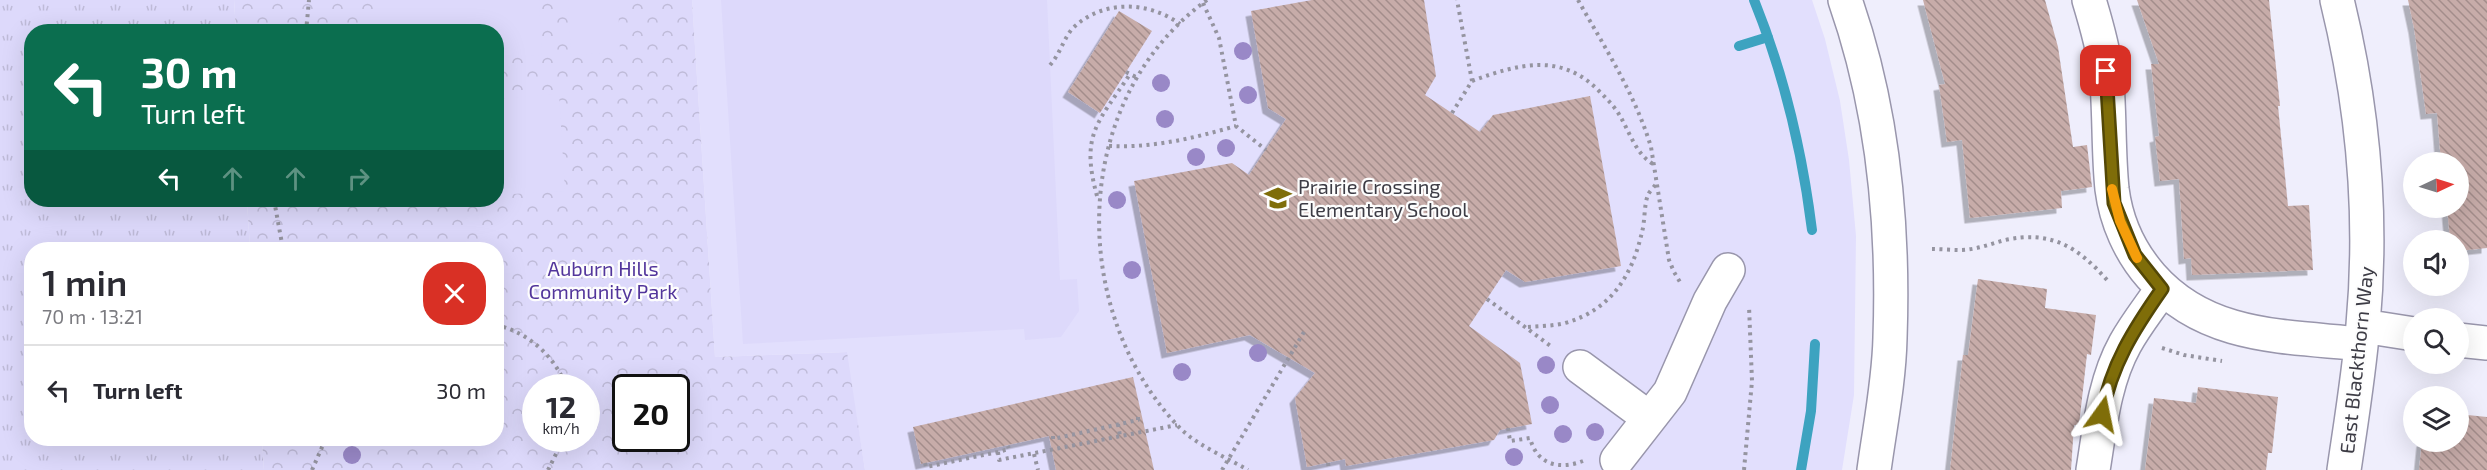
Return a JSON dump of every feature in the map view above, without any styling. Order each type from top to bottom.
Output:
[{"type":"street","points":[[1845,0],[1863,59],[1881,150],[1889,234],[1890,340],[1885,397],[1874,470]]},
{"type":"street","points":[[2089,0],[2099,34],[2106,71],[2114,203],[2135,255],[2162,289],[2193,312],[2227,326],[2260,334],[2403,334]]},
{"type":"street","name":"East Blackthorn Way","points":[[2337,0],[2356,92],[2363,155],[2366,247],[2362,335],[2344,470]]},
{"type":"street","points":[[1605,457],[1649,418],[1670,392],[1710,301],[1728,270]]},
{"type":"street","points":[[2093,470],[2106,396],[2118,360],[2140,321],[2162,289]]},
{"type":"street","points":[[2469,341],[2487,343]]},
{"type":"street","points":[[1580,367],[1649,418]]},
{"type":"path","points":[[307,24],[309,0]]},
{"type":"path","points":[[1457,0],[1472,81]]},
{"type":"path","points":[[1578,0],[1630,92],[1646,131],[1669,260],[1674,272],[1686,286]]},
{"type":"path","points":[[1050,65],[1057,58],[1075,25],[1091,12],[1116,2],[1149,5],[1180,24]]},
{"type":"path","points":[[1098,199],[1109,146],[1122,107],[1153,55],[1180,24],[1205,2],[1218,38],[1236,126],[1266,150]]},
{"type":"path","points":[[1452,113],[1472,81],[1510,69],[1533,65],[1556,65],[1567,68],[1588,80],[1603,95],[1618,113],[1643,158],[1653,164]]},
{"type":"path","points":[[1138,78],[1128,73],[1091,136],[1090,162],[1098,199],[1100,252],[1108,300],[1125,344],[1153,394],[1177,425],[1192,438],[1248,470]]},
{"type":"path","points":[[1109,146],[1134,147],[1181,141],[1236,126]]},
{"type":"path","points":[[1528,327],[1563,324],[1582,317],[1611,297],[1625,279],[1635,260],[1646,216],[1648,195],[1657,183]]},
{"type":"path","points":[[275,207],[282,242]]},
{"type":"path","points":[[1932,249],[1960,250],[2029,237],[2049,239],[2071,247],[2083,255],[2111,283]]},
{"type":"path","points":[[1487,299],[1580,367]]},
{"type":"path","points":[[1744,470],[1752,381],[1748,301]]},
{"type":"path","points":[[504,328],[517,332],[543,350],[560,374]]},
{"type":"path","points":[[1222,470],[1304,332]]},
{"type":"path","points":[[1053,436],[1053,440],[1138,420],[1138,416]]},
{"type":"path","points":[[1118,424],[1120,436]]},
{"type":"path","points":[[998,452],[999,460],[1177,425]]},
{"type":"path","points":[[1508,428],[1510,441],[1530,438],[1538,456],[1552,467],[1573,465],[1605,457]]},
{"type":"path","points":[[312,470],[322,446]]},
{"type":"path","points":[[925,464],[926,467],[998,452],[1009,449],[1008,446]]},
{"type":"path","points":[[548,470],[557,452]]},
{"type":"path","points":[[1034,454],[1038,470]]},
{"type":"path","points":[[1328,463],[1329,470]]},
{"type":"shaded area","name":"Prairie Crossing Elementary School","points":[[692,0],[1812,0],[1825,39],[1840,101],[1849,160],[1856,236],[1854,395],[1842,470],[865,470],[846,352],[715,357]]},
{"type":"green space","points":[[0,0],[234,0],[236,24],[24,24],[24,207],[247,207],[250,242],[24,242],[24,446],[262,446],[264,470],[0,470]]},
{"type":"green space","name":"Auburn Hills Community Park","points":[[234,0],[692,0],[715,357],[847,352],[865,470],[264,470],[262,446],[504,446],[504,242],[250,242],[247,207],[504,207],[504,24],[236,24]]},
{"type":"green space","points":[[375,0],[539,0],[542,55],[504,58],[504,24],[377,24]]},
{"type":"green space","points":[[568,0],[618,0],[620,52],[571,55]]},
{"type":"green space","points":[[721,0],[1047,0],[1060,280],[1077,279],[1079,311],[1061,337],[1025,340],[1024,329],[743,344]]},
{"type":"green space","points":[[559,94],[565,191],[504,195],[504,98]]},
{"type":"building","points":[[1312,0],[1424,0],[1436,76],[1425,95],[1480,132],[1493,115],[1590,96],[1621,266],[1525,282],[1506,270],[1469,326],[1520,363],[1532,424],[1500,430],[1494,440],[1346,466],[1345,459],[1307,467],[1295,398],[1315,373],[1250,335],[1167,353],[1134,181],[1232,163],[1249,175],[1286,119],[1268,108],[1251,11]]},
{"type":"building","points":[[1923,0],[2045,0],[2058,47],[2073,147],[2087,145],[2092,187],[2061,191],[2062,208],[1970,218],[1962,140],[1947,142],[1939,85],[1945,84]]},
{"type":"building","points":[[2137,0],[2269,0],[2288,206],[2309,205],[2313,270],[2192,275],[2191,258],[2184,259],[2179,179],[2160,181],[2155,137],[2159,136],[2151,64],[2159,64]]},
{"type":"building","points":[[2408,0],[2487,0],[2487,248],[2469,250],[2469,230],[2449,230],[2448,218],[2469,218],[2469,152],[2440,152],[2437,113],[2426,114]]},
{"type":"building","points":[[1119,11],[1152,31],[1100,113],[1068,92]]},
{"type":"building","points":[[1978,279],[2047,289],[2045,308],[2096,315],[2091,355],[2087,354],[2079,425],[2074,425],[2071,470],[1950,470],[1963,355],[1968,355]]},
{"type":"building","points":[[1133,377],[1154,470],[1056,470],[1049,436],[921,464],[913,427]]},
{"type":"building","points":[[2198,387],[2278,397],[2272,453],[2268,453],[2266,470],[2145,470],[2154,398],[2196,403]]},
{"type":"building","points":[[2469,415],[2487,417],[2487,470],[2419,470],[2421,452],[2469,452]]},
{"type":"waterway","points":[[1754,0],[1783,84],[1803,171],[1812,230]]},
{"type":"waterway","points":[[1739,46],[1768,37]]},
{"type":"waterway","points":[[1801,470],[1811,411],[1815,344]]},
{"type":"slow traffic","points":[[2112,189],[2120,221],[2137,258]]},
{"type":"place","name":"Prairie Crossing Elementary School","points":[[1278,198]]},
{"type":"route","points":[[2102,414],[2111,376],[2118,360],[2140,321],[2162,289],[2135,255],[2114,203],[2106,71]]}]
